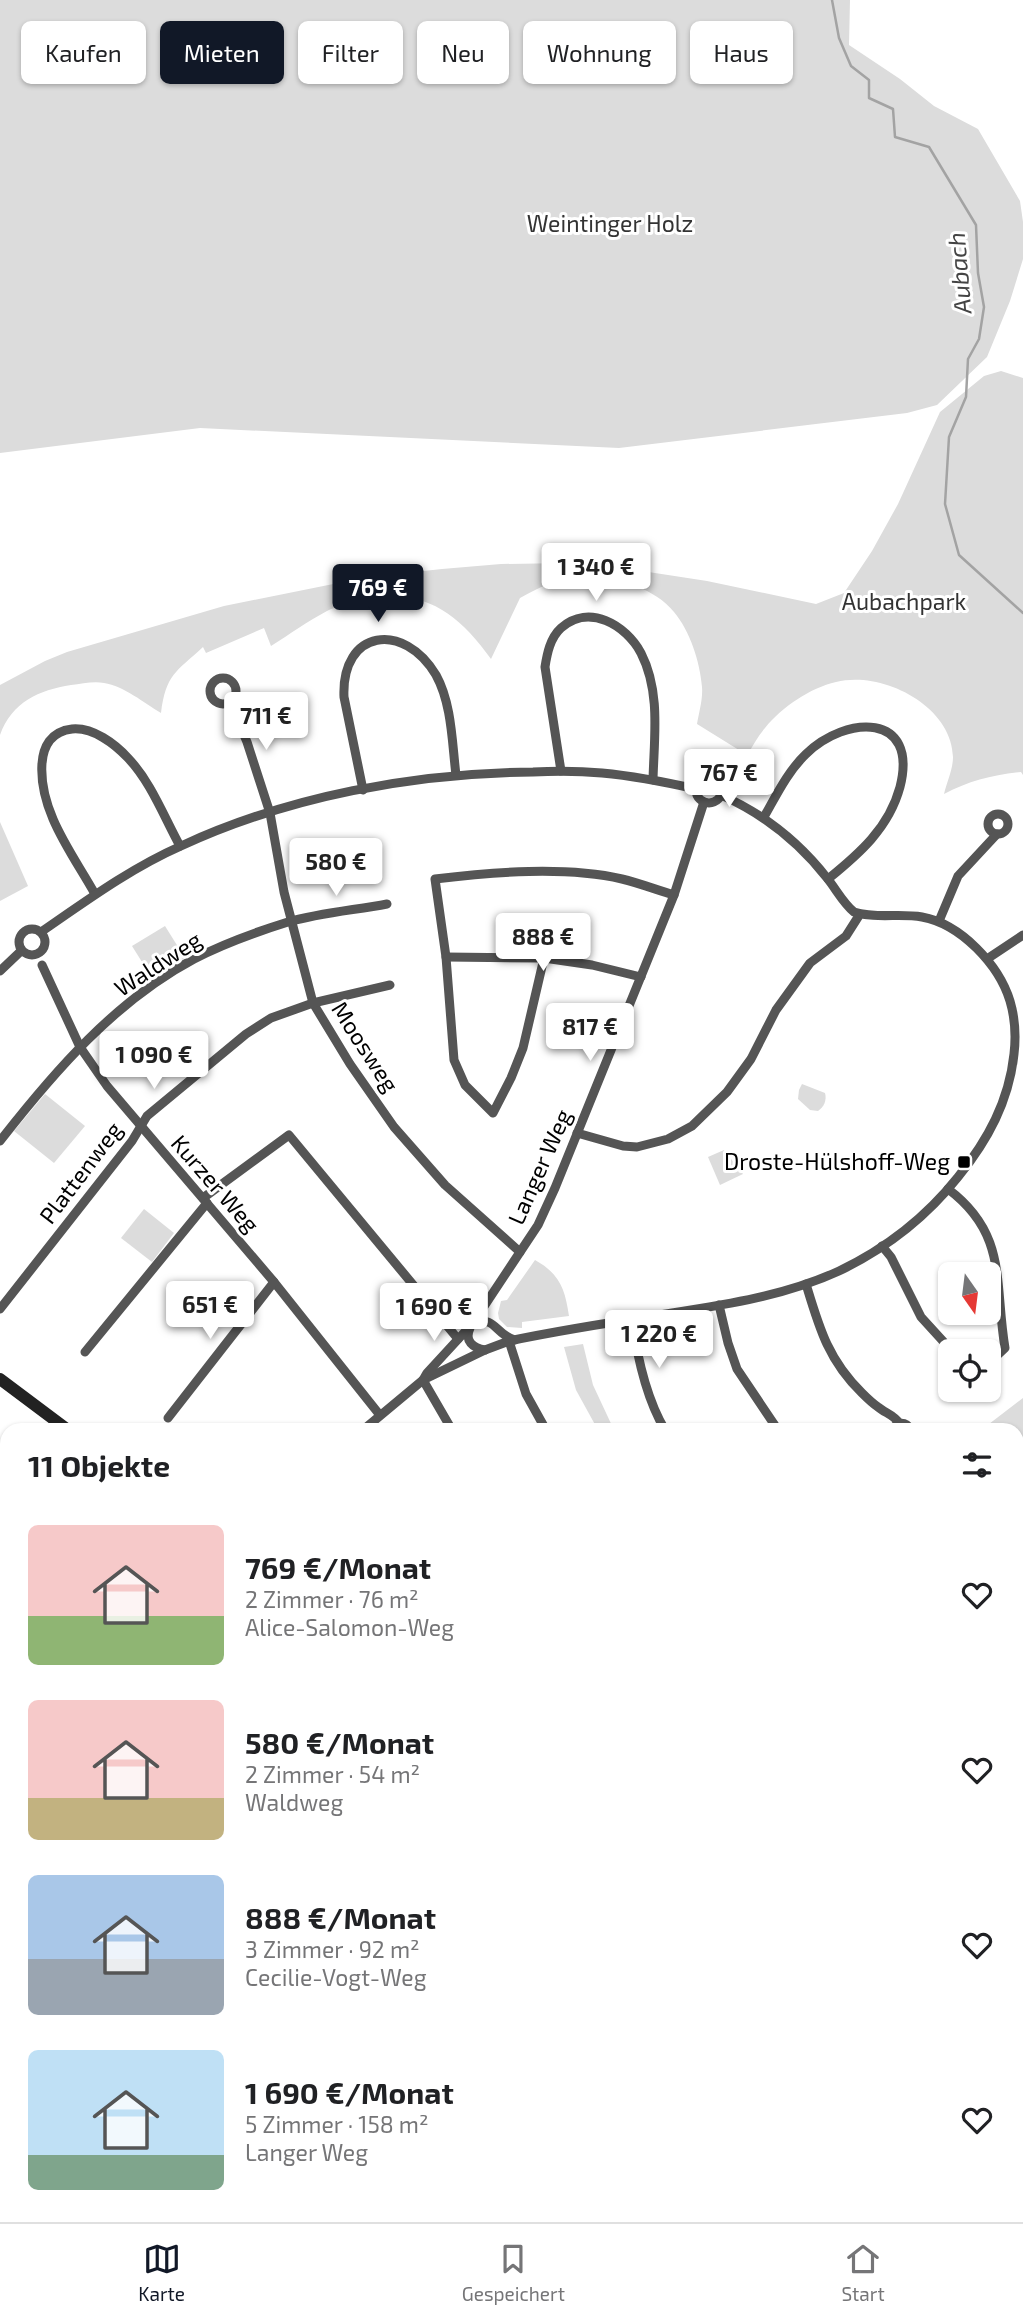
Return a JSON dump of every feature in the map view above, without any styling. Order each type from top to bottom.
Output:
[{"type":"street","points":[[561,771],[545,667],[548,651],[562,627],[584,618],[601,619],[611,622],[627,634],[640,652],[648,671],[654,695],[655,716],[653,780]]},
{"type":"street","points":[[363,790],[343,682],[355,653],[378,638],[409,647],[426,660],[437,678],[445,698],[456,775]]},
{"type":"street","name":"Moosweg","points":[[230,702],[247,742],[270,813],[291,921],[313,1003],[350,1064],[394,1127],[445,1185],[520,1252]]},
{"type":"street","points":[[764,817],[799,762],[824,739],[862,726],[880,728],[889,733],[896,741],[903,764],[894,803],[871,842],[828,879]]},
{"type":"street","points":[[95,894],[61,836],[47,802],[42,762],[48,741],[57,734],[76,729],[90,732],[108,741],[128,759],[143,778],[180,846]]},
{"type":"street","points":[[41,932],[95,894],[180,846],[270,813],[317,800],[456,775],[561,771],[653,780],[696,789]]},
{"type":"street","points":[[711,777],[720,784],[721,794],[712,803],[704,802],[698,797],[696,789],[700,781],[711,777]]},
{"type":"street","points":[[490,1322],[483,1320],[472,1325],[468,1331],[470,1342],[477,1348],[486,1349],[512,1341],[719,1306],[806,1284],[837,1272],[883,1246],[907,1228],[948,1189],[979,1151],[1002,1108],[1011,1080],[1019,1023],[1002,982],[987,960],[960,934],[939,922],[922,917],[860,914],[848,908],[828,879],[790,837],[764,817],[721,794]]},
{"type":"street","name":"Langer Weg","points":[[370,1423],[424,1380],[427,1373],[472,1325],[538,1225],[674,895],[704,802]]},
{"type":"street","points":[[939,922],[958,876],[997,834]]},
{"type":"street","points":[[544,958],[523,1048],[493,1113],[465,1085],[454,1060],[446,957],[435,879],[507,872],[570,874],[622,879],[674,895]]},
{"type":"street","name":"Waldweg","points":[[0,1140],[80,1047],[129,1004],[192,960],[291,921],[387,904]]},
{"type":"street","points":[[578,1132],[623,1146],[636,1147],[668,1139],[692,1126],[726,1092],[751,1059],[776,1010],[810,964],[846,936],[860,914]]},
{"type":"street","points":[[30,929],[41,932],[45,940],[41,952],[33,956],[21,951],[19,939],[22,933],[30,929]]},
{"type":"street","points":[[987,960],[1023,935]]},
{"type":"street","points":[[0,971],[21,951]]},
{"type":"street","points":[[446,957],[544,958],[592,965],[641,977]]},
{"type":"street","name":"Kurzer Weg","points":[[42,965],[80,1047],[107,1086],[274,1282],[379,1414]]},
{"type":"street","name":"Plattenweg","points":[[0,1309],[132,1141],[147,1116],[246,1034],[271,1018],[313,1003],[390,985]]},
{"type":"street","points":[[85,1352],[205,1201],[289,1135],[458,1339]]},
{"type":"street","points":[[948,1189],[962,1200],[983,1224],[994,1252],[1005,1348],[1001,1352]]},
{"type":"street","points":[[883,1246],[921,1317],[939,1339]]},
{"type":"street","points":[[168,1418],[274,1282]]},
{"type":"street","points":[[806,1284],[830,1353],[861,1392],[877,1407],[896,1418],[896,1423]]},
{"type":"street","points":[[485,1304],[490,1322],[497,1331],[512,1341],[526,1394],[542,1423]]},
{"type":"street","points":[[719,1306],[737,1369],[773,1423]]},
{"type":"street","points":[[632,1319],[648,1389],[662,1423]]},
{"type":"street","points":[[448,1423],[424,1380],[486,1349],[496,1342],[497,1331]]},
{"type":"street","points":[[0,1379],[59,1423]]},
{"type":"green space","name":"Weintinger Holz","points":[[0,0],[850,0],[849,45],[900,79],[934,106],[978,129],[1020,201],[1023,259],[1010,301],[987,357],[937,405],[907,413],[619,448],[200,428],[0,453]]},
{"type":"green space","name":"Aubachpark","points":[[1001,371],[1023,378],[1023,775],[1021,772],[990,777],[944,794],[953,757],[950,738],[941,722],[911,695],[873,681],[836,682],[797,699],[772,720],[747,755],[697,724],[702,692],[699,667],[689,637],[674,612],[649,592],[601,578],[554,582],[520,598],[491,659],[464,627],[435,606],[400,597],[380,598],[331,609],[271,646],[264,628],[206,653],[203,647],[169,682],[161,713],[111,685],[96,682],[71,685],[38,694],[19,706],[0,735],[0,685],[45,661],[67,652],[224,606],[368,577],[501,564],[566,563],[707,581],[816,604],[844,593],[872,551],[898,504],[940,412],[984,376]]},
{"type":"green space","points":[[0,822],[28,886],[0,901]]},
{"type":"green space","points":[[165,926],[185,958],[152,978],[132,946]]},
{"type":"green space","points":[[802,1084],[825,1093],[826,1098],[818,1111],[810,1110],[798,1099]]},
{"type":"green space","points":[[45,1094],[85,1126],[54,1163],[14,1131]]},
{"type":"green space","points":[[724,1150],[743,1174],[720,1185],[708,1157]]},
{"type":"green space","points":[[144,1209],[174,1233],[152,1262],[121,1238]]},
{"type":"green space","points":[[535,1260],[560,1283],[569,1316],[522,1322],[522,1328],[507,1327],[499,1319],[501,1301],[507,1300]]},
{"type":"green space","points":[[583,1344],[593,1385],[611,1423],[594,1423],[576,1390],[564,1347]]},
{"type":"green space","points":[[1023,1398],[1023,1423],[990,1423]]},
{"type":"waterway","name":"Aubach","points":[[832,0],[839,38],[851,66],[869,80],[869,98],[893,109],[895,137],[929,147],[976,225],[978,273],[984,307],[979,339],[968,359],[966,397],[949,437],[945,504],[959,555],[1023,613]]},
{"type":"place","name":"Droste-Hülshoff-Weg","points":[[964,1162]]}]
